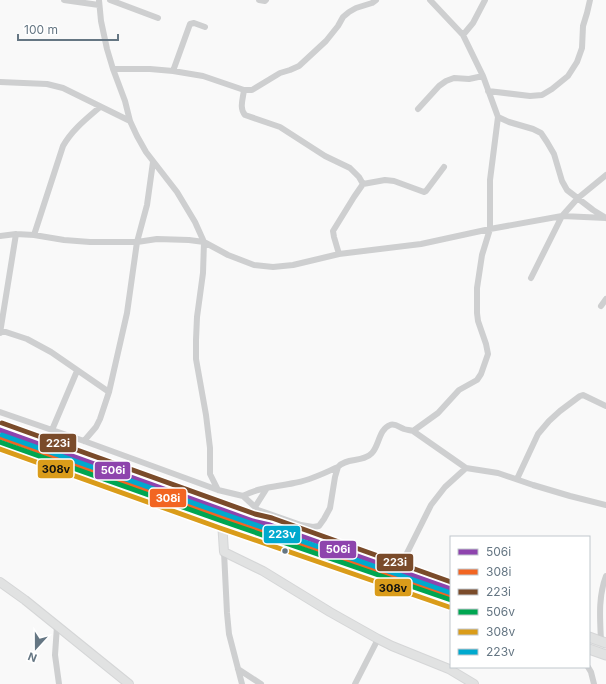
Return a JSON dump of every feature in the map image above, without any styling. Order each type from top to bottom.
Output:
[{"type":"main road","points":[[0,430],[253,521],[270,525],[450,589]]},
{"type":"main road","points":[[0,442],[450,600]]},
{"type":"main road","points":[[590,637],[603,642]]},
{"type":"main road","points":[[590,649],[606,654]]},
{"type":"street","points":[[64,0],[99,3],[107,49],[130,121],[146,152],[177,192],[195,222],[204,242],[203,273],[197,317],[196,359],[206,414],[210,448],[210,474],[218,490]]},
{"type":"street","points":[[110,0],[158,18]]},
{"type":"street","points":[[259,0],[266,0]]},
{"type":"street","points":[[113,69],[150,69],[173,71],[203,76],[244,90],[252,90],[280,73],[298,66],[326,41],[343,17],[356,8],[372,3],[376,0]]},
{"type":"street","points":[[413,431],[438,413],[459,390],[477,380],[482,374],[488,354],[478,321],[477,288],[482,255],[490,229],[490,180],[498,117],[483,76],[463,35],[430,0]]},
{"type":"street","points":[[463,35],[473,23],[485,0]]},
{"type":"street","points":[[488,91],[530,96],[542,95],[568,76],[577,62],[582,48],[582,26],[590,0]]},
{"type":"street","points":[[173,71],[190,24],[194,23],[205,27]]},
{"type":"street","points":[[418,109],[446,80],[454,78],[469,79],[483,76]]},
{"type":"street","points":[[0,82],[48,84],[63,88],[130,121]]},
{"type":"street","points":[[244,90],[241,108],[245,115],[280,127],[325,156],[350,168],[364,184]]},
{"type":"street","points":[[34,235],[63,146],[68,136],[77,126],[100,107]]},
{"type":"street","points":[[498,117],[541,133],[554,154],[562,181],[567,190],[606,218]]},
{"type":"street","points":[[84,441],[96,427],[109,392],[126,313],[137,242],[146,205],[153,162]]},
{"type":"street","points":[[339,254],[333,231],[364,184],[386,180],[394,181],[424,192],[444,167]]},
{"type":"street","points":[[530,278],[562,216],[578,198],[606,175]]},
{"type":"street","points":[[0,236],[16,234],[34,235],[64,240],[90,242],[137,242],[157,239],[189,240],[204,242],[228,255],[254,265],[273,267],[293,265],[339,254],[421,244],[490,229],[562,216],[606,218]]},
{"type":"street","points":[[16,234],[0,331],[27,339],[51,352],[109,392]]},
{"type":"street","points":[[601,306],[606,299]]},
{"type":"street","points":[[52,430],[77,371]]},
{"type":"street","points":[[517,479],[538,434],[560,411],[583,395],[606,406]]},
{"type":"street","points":[[0,412],[218,490],[243,496],[256,508],[270,525]]},
{"type":"street","points":[[243,496],[252,491],[295,483],[311,478],[338,467],[347,461],[366,457],[372,453],[382,432],[391,424],[413,431],[466,468],[498,473],[570,496],[606,505]]},
{"type":"street","points":[[256,508],[301,525],[313,527],[319,526],[330,508],[338,467]]},
{"type":"street","points":[[398,571],[431,505],[445,487],[466,468]]},
{"type":"street","points":[[202,484],[210,474]]},
{"type":"street","points":[[256,508],[267,488]]},
{"type":"street","points":[[222,521],[229,634],[242,684]]},
{"type":"street","points":[[224,552],[263,571],[378,639],[449,669],[474,684]]},
{"type":"street","points":[[603,642],[600,599],[606,576]]},
{"type":"street","points":[[1,584],[57,626],[129,684]]},
{"type":"street","points":[[57,626],[55,655],[59,684]]},
{"type":"street","points":[[355,684],[378,639]]},
{"type":"street","points":[[589,668],[594,684]]},
{"type":"street","points":[[238,670],[261,684]]},
{"type":"transit line","name":"223i","points":[[2,423],[255,514],[272,518],[450,582]]},
{"type":"transit line","name":"506i","points":[[0,430],[253,521],[270,525],[450,589]]},
{"type":"transit line","name":"223v","points":[[2,435],[450,593]]},
{"type":"transit line","name":"308i","points":[[0,437],[251,528],[268,532],[449,596]]},
{"type":"transit line","name":"506v","points":[[0,442],[450,600]]},
{"type":"transit line","name":"308v","points":[[0,449],[220,528],[449,607]]}]
